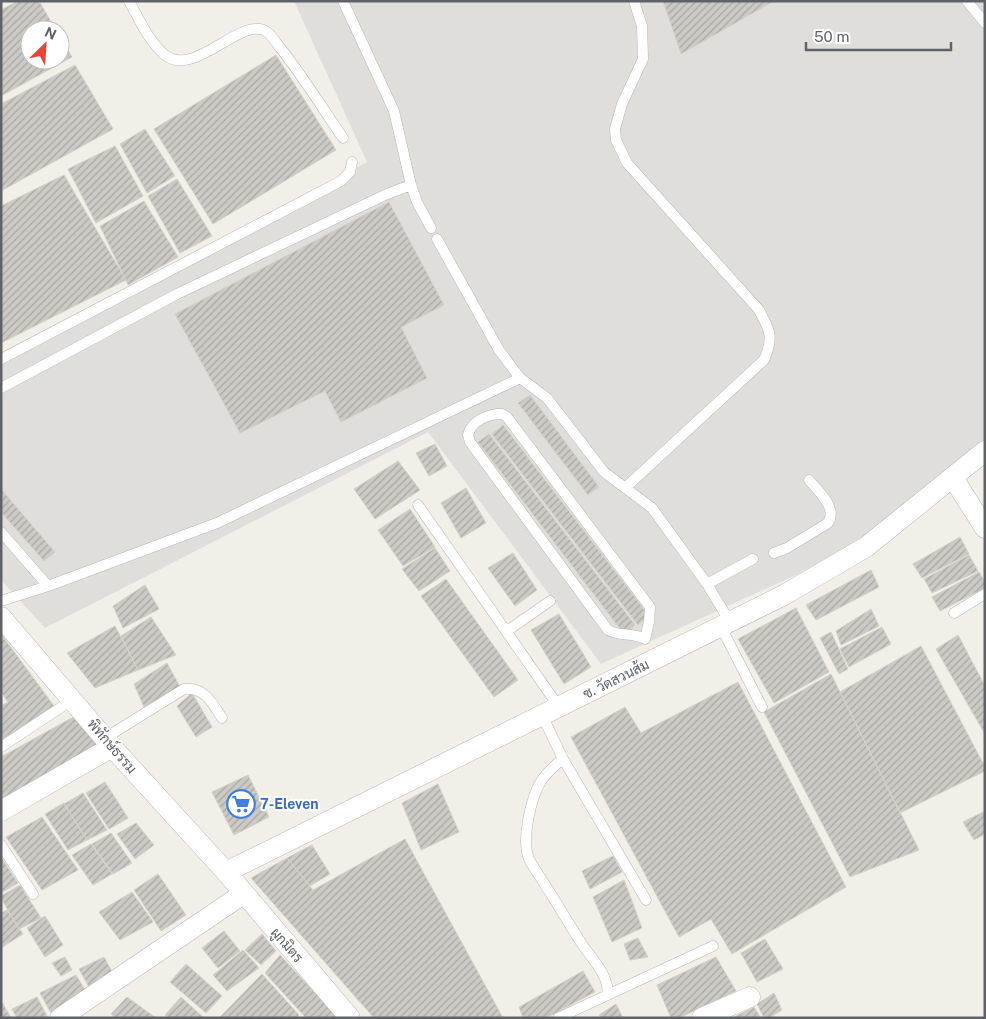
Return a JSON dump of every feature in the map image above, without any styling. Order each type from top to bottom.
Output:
[{"type":"street","name":"ซ. วัดสวนส้ม","points":[[226,872],[551,711],[650,649],[726,624],[784,596],[866,547],[985,451]]},
{"type":"street","points":[[953,478],[982,518]]},
{"type":"street","name":"พิทักษ์ธรรม","points":[[1,618],[109,743],[226,872]]},
{"type":"street","points":[[1,811],[109,743]]},
{"type":"street","name":"ผูกมิตร","points":[[226,872],[350,1018]]},
{"type":"street","points":[[60,1018],[243,894]]},
{"type":"street","points":[[702,1018],[750,997]]},
{"type":"lane","points":[[129,1],[158,48],[167,57],[180,60],[195,58],[246,31],[259,29],[267,32],[289,60],[343,138]]},
{"type":"lane","points":[[343,1],[394,111],[411,185],[417,202],[431,228]]},
{"type":"lane","points":[[626,487],[764,360],[770,339],[770,329],[759,310],[627,163],[616,140],[615,129],[622,104],[643,59],[642,26],[634,1]]},
{"type":"lane","points":[[967,1],[985,23]]},
{"type":"lane","points":[[1,359],[341,181],[350,172],[352,162]]},
{"type":"lane","points":[[1,388],[177,294],[387,194],[411,185]]},
{"type":"lane","points":[[437,239],[500,350],[520,378],[547,398],[604,472],[652,508],[708,584],[762,707]]},
{"type":"lane","points":[[1,601],[48,586],[217,524],[520,378]]},
{"type":"lane","points":[[502,414],[507,417],[650,607],[650,649],[633,634],[615,634],[608,630],[470,442],[468,432],[473,425],[492,415],[502,414]]},
{"type":"lane","points":[[774,553],[787,548],[828,523],[831,518],[831,511],[826,501],[809,480]]},
{"type":"lane","points":[[418,505],[507,631],[551,711],[563,759],[646,900]]},
{"type":"lane","points":[[1,532],[48,586]]},
{"type":"lane","points":[[708,584],[753,559]]},
{"type":"lane","points":[[954,613],[985,594]]},
{"type":"lane","points":[[507,631],[550,601]]},
{"type":"lane","points":[[109,743],[184,689],[192,688],[199,690],[209,698],[222,718]]},
{"type":"lane","points":[[1,747],[72,700]]},
{"type":"lane","points":[[563,759],[551,768],[542,781],[532,804],[526,840],[529,858],[577,936],[604,974],[608,985],[608,994]]},
{"type":"lane","points":[[1,845],[34,894]]},
{"type":"lane","points":[[558,1018],[713,946]]},
{"type":"shaded area","points":[[294,1],[985,1],[985,443],[889,524],[796,575],[601,664],[428,432],[45,628],[1,580],[1,361],[367,162]]},
{"type":"building","points":[[18,1],[39,1],[50,20],[20,20],[20,70],[48,70],[1,96],[1,10]]},
{"type":"building","points":[[663,1],[774,1],[681,54]]},
{"type":"building","points":[[276,55],[336,150],[213,224],[154,129]]},
{"type":"building","points":[[75,65],[113,129],[1,191],[1,104],[66,70],[70,70],[70,68]]},
{"type":"building","points":[[145,129],[175,176],[147,193],[120,144]]},
{"type":"building","points":[[115,146],[143,196],[96,223],[68,169]]},
{"type":"building","points":[[64,175],[126,280],[1,343],[1,206]]},
{"type":"building","points":[[177,179],[212,236],[180,253],[148,196]]},
{"type":"building","points":[[144,201],[178,257],[128,285],[100,226]]},
{"type":"building","points":[[389,202],[444,305],[401,327],[427,378],[341,422],[325,391],[240,433],[175,314]]},
{"type":"building","points":[[530,395],[599,487],[588,495],[518,403]]},
{"type":"building","points":[[503,425],[649,616],[638,625],[492,434]]},
{"type":"building","points":[[489,434],[635,625],[624,634],[478,442]]},
{"type":"building","points":[[435,444],[447,466],[429,476],[416,453]]},
{"type":"building","points":[[398,461],[420,490],[375,519],[354,489]]},
{"type":"building","points":[[466,488],[486,523],[461,538],[441,503]]},
{"type":"building","points":[[1,489],[55,552],[44,561],[1,512]]},
{"type":"building","points":[[410,509],[435,547],[403,566],[378,530]]},
{"type":"building","points":[[960,537],[969,554],[922,578],[913,564]]},
{"type":"building","points":[[435,548],[450,571],[419,591],[402,569]]},
{"type":"building","points":[[513,553],[537,590],[515,606],[488,568]]},
{"type":"building","points":[[969,555],[978,571],[932,593],[924,579]]},
{"type":"building","points":[[871,570],[879,587],[816,620],[806,605]]},
{"type":"building","points":[[979,572],[985,582],[985,588],[940,611],[932,597]]},
{"type":"building","points":[[446,579],[518,680],[494,697],[421,596]]},
{"type":"building","points":[[145,585],[159,609],[123,628],[113,606]]},
{"type":"building","points":[[796,608],[829,672],[774,703],[738,639]]},
{"type":"building","points":[[871,609],[879,626],[841,645],[836,631]]},
{"type":"building","points":[[559,614],[591,667],[564,684],[531,630]]},
{"type":"building","points":[[151,617],[176,655],[138,670],[121,636]]},
{"type":"building","points":[[115,626],[138,670],[95,688],[67,653]]},
{"type":"building","points":[[882,627],[891,644],[849,667],[840,649]]},
{"type":"building","points":[[831,632],[848,669],[839,674],[820,638]]},
{"type":"building","points":[[1,634],[54,706],[1,740],[1,706],[8,702],[1,692]]},
{"type":"building","points":[[958,635],[985,686],[985,734],[936,649]]},
{"type":"building","points":[[921,646],[985,767],[985,771],[900,813],[840,692]]},
{"type":"building","points":[[167,663],[180,687],[144,707],[134,684]]},
{"type":"building","points":[[831,674],[919,850],[850,877],[764,712]]},
{"type":"building","points":[[738,682],[846,887],[732,954],[711,919],[679,937],[571,737],[625,707],[641,733]]},
{"type":"building","points":[[192,693],[212,727],[196,737],[177,706]]},
{"type":"building","points":[[77,715],[98,744],[1,800],[1,757]]},
{"type":"building","name":"7-Eleven","points":[[248,775],[269,817],[234,835],[212,792]]},
{"type":"building","points":[[105,782],[128,818],[109,829],[86,793]]},
{"type":"building","points":[[438,784],[459,832],[421,850],[402,803]]},
{"type":"building","points":[[83,793],[107,830],[87,840],[64,804]]},
{"type":"building","points":[[64,803],[87,840],[68,850],[45,814]]},
{"type":"building","points":[[985,811],[985,834],[974,840],[963,822]]},
{"type":"building","points":[[42,817],[78,870],[42,890],[6,837]]},
{"type":"building","points":[[136,823],[154,845],[135,859],[117,834]]},
{"type":"building","points":[[111,833],[132,863],[113,874],[92,844]]},
{"type":"building","points":[[405,839],[503,1018],[374,1018],[251,878],[287,858],[313,890]]},
{"type":"building","points":[[91,844],[112,874],[93,885],[72,855]]},
{"type":"building","points":[[312,845],[330,874],[310,886],[287,858]]},
{"type":"building","points":[[613,856],[622,872],[590,889],[582,871]]},
{"type":"building","points":[[1,857],[18,883],[1,893]]},
{"type":"building","points":[[158,874],[186,915],[161,931],[134,890]]},
{"type":"building","points":[[624,880],[642,928],[612,942],[593,897]]},
{"type":"building","points":[[20,885],[41,918],[19,929],[1,896]]},
{"type":"building","points":[[132,892],[153,922],[120,940],[99,912]]},
{"type":"building","points":[[7,910],[23,934],[1,948],[1,913]]},
{"type":"building","points":[[45,916],[63,945],[45,957],[27,928]]},
{"type":"building","points":[[224,931],[240,951],[218,968],[202,948]]},
{"type":"building","points":[[262,934],[276,951],[261,965],[245,950]]},
{"type":"building","points":[[638,938],[648,957],[630,960],[624,944]]},
{"type":"building","points":[[765,939],[783,969],[757,982],[741,953]]},
{"type":"building","points":[[243,950],[259,968],[227,991],[213,975]]},
{"type":"building","points":[[280,955],[336,1016],[334,1018],[306,1018],[265,973]]},
{"type":"building","points":[[65,957],[72,970],[61,976],[52,963]]},
{"type":"building","points":[[104,957],[116,979],[91,991],[79,969]]},
{"type":"building","points":[[716,957],[736,991],[679,1018],[671,1018],[657,985]]},
{"type":"building","points":[[186,964],[222,996],[206,1013],[170,982]]},
{"type":"building","points":[[583,971],[595,992],[546,1018],[523,1018],[519,1007]]},
{"type":"building","points":[[262,974],[299,1015],[297,1018],[219,1018]]},
{"type":"building","points":[[76,975],[88,995],[52,1015],[40,993]]},
{"type":"building","points":[[774,993],[782,1010],[769,1018],[764,1018],[757,1004]]},
{"type":"building","points":[[37,997],[48,1018],[17,1018],[12,1009]]},
{"type":"building","points":[[127,997],[156,1018],[116,1018],[111,1014]]},
{"type":"building","points":[[181,997],[204,1018],[169,1018],[165,1015]]},
{"type":"building","points":[[2,1002],[11,1018],[1,1018]]},
{"type":"building","points":[[616,1004],[623,1018],[601,1018],[599,1015]]},
{"type":"building","points":[[754,1007],[761,1018],[732,1018]]},
{"type":"place","name":"7-Eleven","points":[[241,804]]}]
